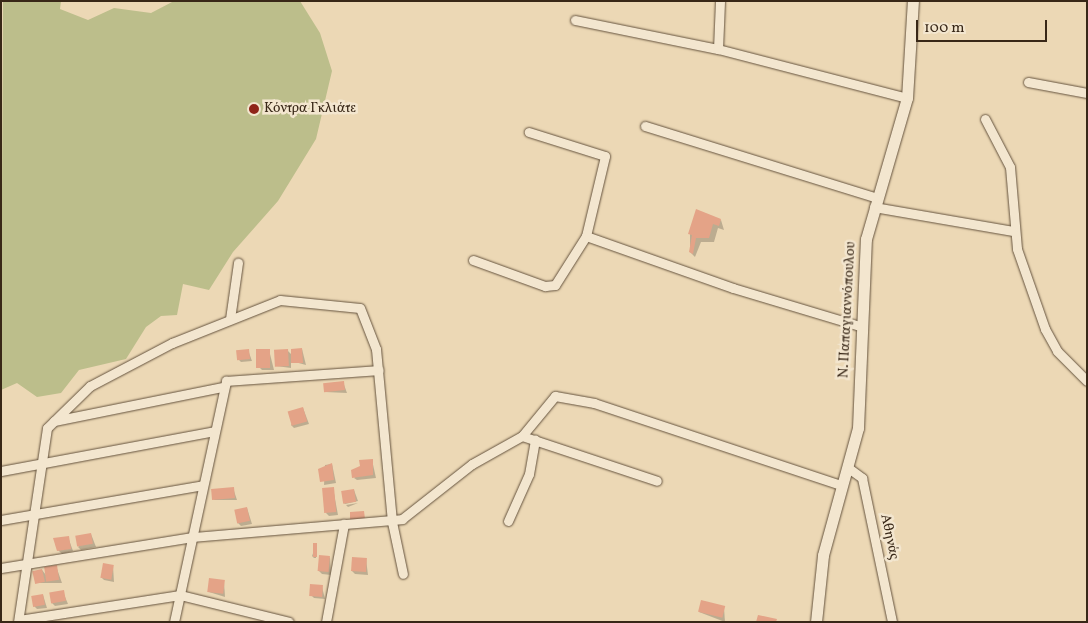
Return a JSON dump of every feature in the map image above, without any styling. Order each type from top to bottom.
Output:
[{"type":"street","points":[[718,49],[720,1]]},
{"type":"street","name":"Ν. Παπαγιαννόπουλου","points":[[816,622],[818,585],[841,485],[858,428],[860,326],[875,203],[907,98],[912,1]]},
{"type":"street","points":[[575,20],[718,49],[907,98]]},
{"type":"street","points":[[1028,82],[1087,94]]},
{"type":"street","points":[[985,120],[1010,167],[1013,231],[1045,329],[1057,352],[1087,381]]},
{"type":"street","points":[[645,126],[875,203],[1013,231]]},
{"type":"street","points":[[473,260],[545,286],[555,286],[586,236],[605,156],[529,132]]},
{"type":"street","points":[[586,236],[733,288],[860,326]]},
{"type":"street","points":[[230,319],[238,263]]},
{"type":"street","points":[[289,622],[180,595],[18,621],[43,439],[54,421],[90,386],[230,319],[280,300],[360,308],[379,370],[392,522],[402,574]]},
{"type":"street","points":[[54,421],[222,387],[236,378],[379,370]]},
{"type":"street","points":[[174,622],[193,537],[222,387]]},
{"type":"street","points":[[1,568],[193,537],[344,524],[392,522],[402,519],[472,464],[522,436],[554,396],[565,396],[841,485]]},
{"type":"street","points":[[1,471],[39,466],[214,431]]},
{"type":"street","points":[[522,436],[657,481]]},
{"type":"street","points":[[508,521],[529,474],[535,440]]},
{"type":"street","name":"Αθηνάς","points":[[847,467],[862,478],[892,622]]},
{"type":"street","points":[[1,520],[203,485]]},
{"type":"street","points":[[326,622],[344,524]]},
{"type":"green space","points":[[3,1],[61,1],[60,9],[88,20],[114,8],[151,13],[174,1],[300,1],[320,33],[332,71],[316,139],[278,201],[233,252],[209,290],[183,284],[177,315],[161,316],[146,327],[126,359],[79,370],[61,393],[37,397],[17,383],[1,390]]},
{"type":"building","points":[[696,209],[721,219],[719,226],[713,224],[709,238],[696,238],[693,254],[689,252],[692,235],[688,234]]},
{"type":"building","points":[[302,348],[303,363],[291,363],[291,349]]},
{"type":"building","points":[[249,349],[250,359],[237,360],[236,350]]},
{"type":"building","points":[[256,349],[270,349],[270,368],[256,368]]},
{"type":"building","points":[[288,349],[289,366],[275,367],[274,350]]},
{"type":"building","points":[[344,381],[345,390],[324,392],[323,383]]},
{"type":"building","points":[[303,407],[307,421],[292,426],[288,411]]},
{"type":"building","points":[[373,459],[373,475],[352,478],[351,470],[360,466],[359,460]]},
{"type":"building","points":[[332,463],[334,480],[320,482],[318,469]]},
{"type":"building","points":[[234,487],[235,498],[212,500],[211,489]]},
{"type":"building","points":[[334,487],[336,512],[324,513],[322,488]]},
{"type":"building","points":[[354,489],[356,502],[343,504],[341,491]]},
{"type":"building","points":[[247,507],[250,521],[237,523],[234,510]]},
{"type":"building","points":[[364,511],[365,519],[350,521],[350,512]]},
{"type":"building","points":[[91,533],[93,544],[77,547],[75,536]]},
{"type":"building","points":[[69,536],[71,549],[57,551],[53,538]]},
{"type":"building","points":[[313,543],[317,543],[317,557],[313,557]]},
{"type":"building","points":[[319,555],[330,556],[329,572],[318,571]]},
{"type":"building","points":[[352,557],[367,558],[366,572],[351,571]]},
{"type":"building","points":[[103,563],[114,565],[111,580],[100,578]]},
{"type":"building","points":[[57,565],[59,580],[46,582],[44,567]]},
{"type":"building","points":[[42,569],[45,582],[35,584],[32,571]]},
{"type":"building","points":[[209,578],[225,580],[223,594],[207,592]]},
{"type":"building","points":[[310,584],[323,585],[322,597],[309,596]]},
{"type":"building","points":[[64,590],[66,601],[51,603],[49,593]]},
{"type":"building","points":[[43,594],[45,605],[33,607],[31,596]]},
{"type":"building","points":[[701,600],[725,606],[722,618],[698,612]]},
{"type":"building","points":[[758,615],[777,619],[776,622],[756,622]]},
{"type":"place","name":"Κόντρα Γκλιάτε","points":[[254,109]]}]
